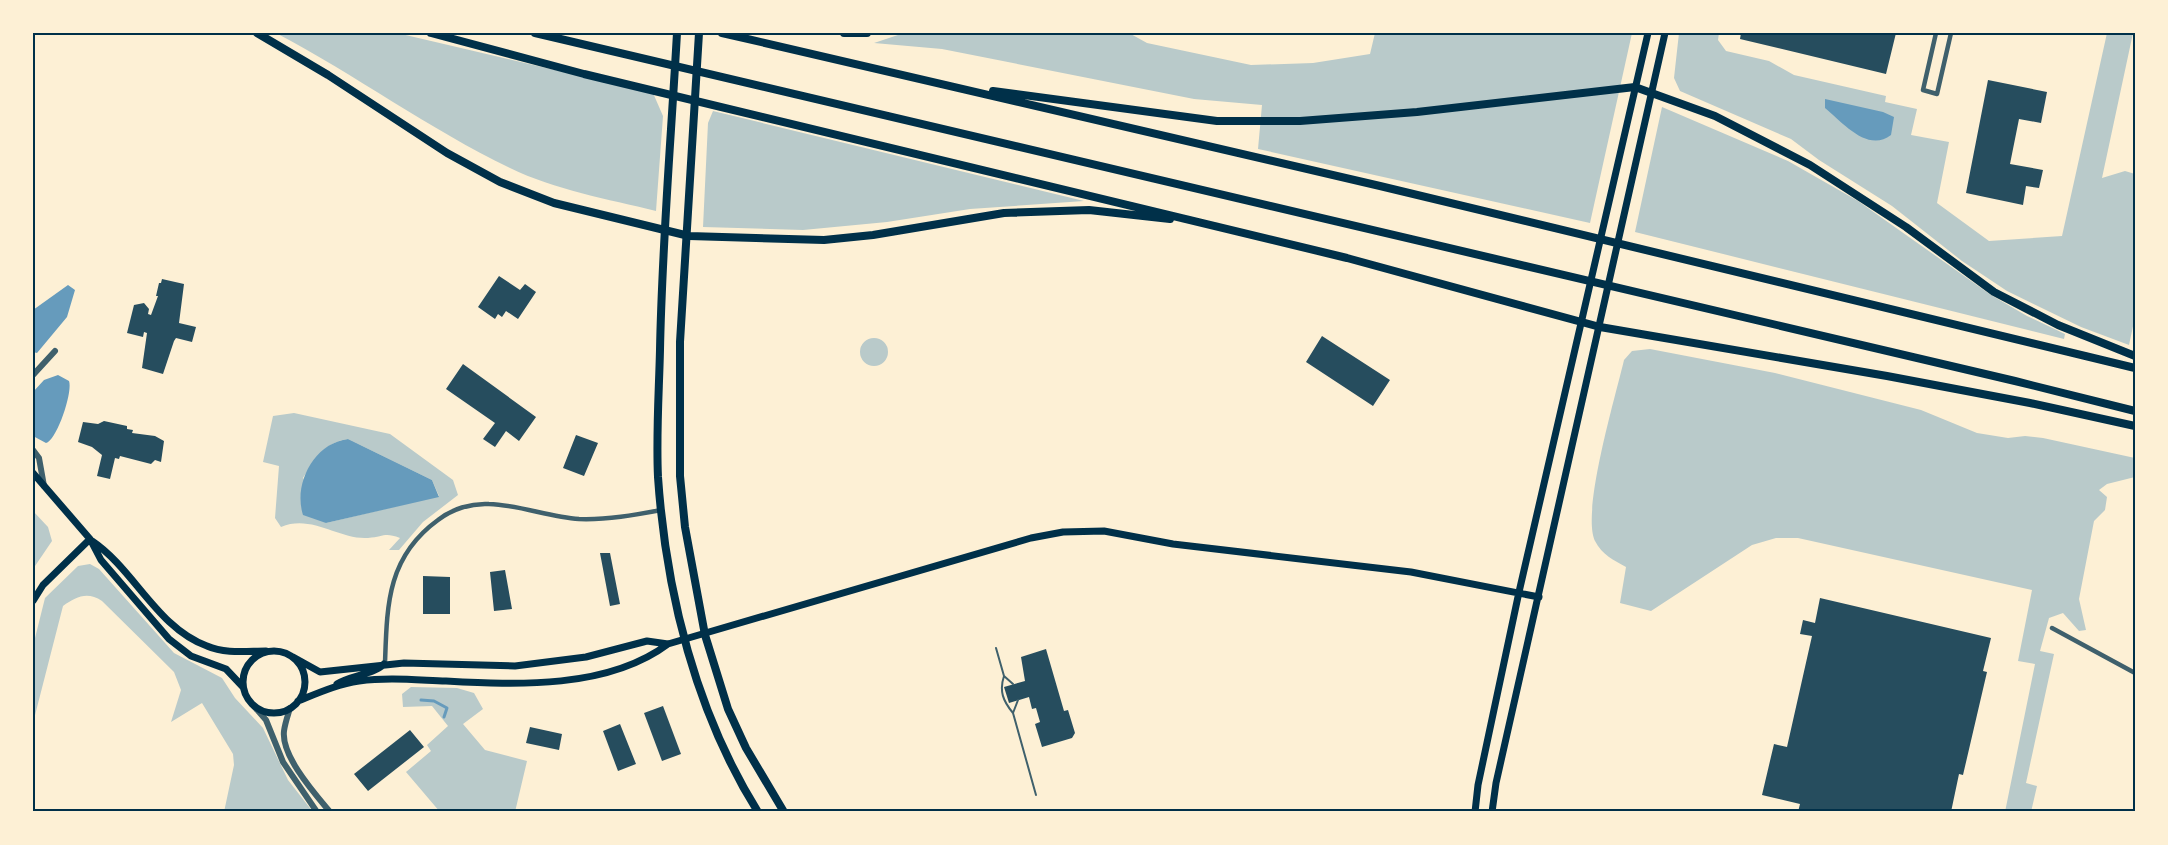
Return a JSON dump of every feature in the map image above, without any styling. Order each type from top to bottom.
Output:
[{"type":"highway","points":[[257,33],[485,175],[554,203],[688,236],[824,240],[873,235],[1004,213],[1089,210],[1205,223]]},
{"type":"highway","points":[[431,33],[596,77],[1347,258],[1600,327],[1887,376],[2135,426]]},
{"type":"highway","points":[[535,33],[1982,373],[2135,411]]},
{"type":"highway","points":[[722,33],[1390,188],[2135,368]]},
{"type":"highway","points":[[844,33],[867,33]]},
{"type":"highway","points":[[948,85],[1217,121],[1300,121],[1417,112],[1635,87],[1715,116],[1810,165],[1906,226],[1994,292],[2058,325],[2135,356]]},
{"type":"main road","points":[[677,33],[664,230],[657,437],[661,510],[672,582],[700,688],[734,769],[758,812]]},
{"type":"main road","points":[[699,33],[680,342],[680,476],[685,527],[705,635],[728,709],[746,748],[784,812]]},
{"type":"main road","points":[[1475,812],[1478,785],[1519,592],[1648,33]]},
{"type":"main road","points":[[1492,812],[1496,783],[1665,33]]},
{"type":"main road","points":[[33,472],[90,539],[101,560],[178,648],[226,669],[243,687],[252,704],[270,712],[290,708],[298,701],[358,681],[385,679],[510,684],[566,679],[605,672],[649,658],[668,644]]},
{"type":"main road","points":[[90,539],[108,551],[169,620],[189,637],[215,649],[275,650],[320,672],[385,663],[515,666],[586,657],[647,641],[668,644],[1031,538],[1063,532],[1104,531],[1173,544],[1411,572],[1539,597]]},
{"type":"main road","points":[[33,601],[43,585],[90,539]]},
{"type":"main road","points":[[243,687],[246,669],[251,661],[266,651]]},
{"type":"main road","points":[[293,657],[303,672],[305,681],[298,701]]},
{"type":"main road","points":[[330,689],[359,673],[379,669],[385,663]]},
{"type":"street","points":[[1936,33],[1923,90],[1937,94],[1951,33]]},
{"type":"street","points":[[33,375],[55,351]]},
{"type":"street","points":[[33,450],[39,458],[44,486]]},
{"type":"street","points":[[385,663],[388,605],[397,570],[419,534],[443,516],[466,506],[489,504],[581,519],[661,510]]},
{"type":"street","points":[[2052,628],[2135,673]]},
{"type":"street","points":[[252,704],[266,720],[283,762],[317,812]]},
{"type":"street","points":[[290,708],[283,733],[287,746],[305,780],[330,812]]},
{"type":"lane","points":[[996,648],[1004,676],[1013,684]]},
{"type":"lane","points":[[1004,676],[1000,687],[1004,703],[1013,712],[1036,795]]},
{"type":"lane","points":[[1013,712],[1018,700]]},
{"type":"shaded area","points":[[276,33],[397,33],[653,93],[663,116],[656,211],[563,188],[527,176],[480,153]]},
{"type":"shaded area","points":[[904,33],[1129,33],[1147,43],[1251,65],[1313,63],[1370,54],[1375,33],[1632,33],[1590,223],[1258,149],[1262,105],[1194,99],[942,49],[874,43]]},
{"type":"shaded area","points":[[1679,33],[1719,33],[1718,40],[1726,51],[1769,61],[1794,75],[1886,96],[1885,102],[1917,109],[1911,135],[1949,142],[1937,203],[1989,241],[2062,236],[2107,33],[2133,33],[2102,178],[2125,171],[2135,174],[2135,317],[2129,345],[2081,327],[2007,291],[1962,261],[1892,206],[1819,160],[1791,139],[1680,91],[1674,78]]},
{"type":"shaded area","points":[[1662,107],[1788,161],[1858,201],[1991,295],[2065,334],[2064,339],[1635,232]]},
{"type":"shaded area","points":[[713,111],[1084,201],[970,209],[887,222],[803,230],[703,227],[708,123]]},
{"type":"shaded area","points":[[874,338],[884,342],[888,352],[884,362],[874,366],[864,362],[860,352],[864,342]]},
{"type":"shaded area","points":[[1650,349],[1775,373],[1921,410],[1977,433],[2008,438],[2025,436],[2043,438],[2135,458],[2135,477],[2107,484],[2099,490],[2107,497],[2105,510],[2094,521],[2079,599],[2086,630],[2079,631],[2063,613],[2049,618],[2040,651],[2054,654],[2026,783],[2037,786],[2031,812],[2005,812],[2035,664],[2018,661],[2032,590],[1798,538],[1776,538],[1752,545],[1651,611],[1620,603],[1626,567],[1605,554],[1595,541],[1592,505],[1601,453],[1624,360],[1632,351]]},
{"type":"shaded area","points":[[294,413],[390,434],[453,480],[458,495],[423,522],[399,550],[389,550],[400,538],[390,535],[357,538],[315,525],[292,524],[281,527],[275,518],[279,466],[263,462],[273,416]],"holes":[[[348,439],[432,480],[439,496],[326,523],[303,478],[327,448]]]},
{"type":"shaded area","points":[[33,511],[48,527],[52,541],[33,569]]},
{"type":"shaded area","points":[[90,564],[99,569],[174,653],[222,678],[235,698],[263,728],[288,780],[313,812],[224,812],[234,765],[233,754],[202,703],[171,722],[181,690],[174,672],[102,601],[91,596],[77,598],[63,606],[33,723],[33,646],[45,598],[78,566]]},
{"type":"shaded area","points":[[411,687],[457,688],[474,693],[483,709],[463,724],[485,750],[527,761],[515,812],[440,812],[406,772],[431,751],[427,745],[448,726],[432,706],[403,707],[402,694]]},
{"type":"water","points":[[1825,99],[1883,112],[1894,117],[1891,135],[1882,140],[1874,140],[1856,134],[1825,108]]},
{"type":"water","points":[[68,285],[75,290],[67,317],[37,353],[33,352],[33,310]]},
{"type":"water","points":[[58,375],[69,381],[69,395],[55,434],[46,443],[33,436],[33,392],[44,380]]},
{"type":"water","points":[[348,439],[432,480],[439,497],[326,523],[303,515],[301,491],[309,467],[325,448]]},
{"type":"building","points":[[1741,33],[1896,33],[1886,74],[1740,39]]},
{"type":"building","points":[[1988,80],[2047,92],[2041,123],[2019,119],[2010,164],[2043,170],[2039,188],[2026,186],[2023,205],[1966,193]]},
{"type":"building","points":[[499,276],[520,290],[525,284],[536,292],[518,319],[506,311],[502,317],[498,314],[495,319],[478,307]]},
{"type":"building","points":[[162,279],[184,284],[179,323],[196,327],[192,342],[176,338],[163,374],[142,368],[147,333],[144,332],[143,337],[127,333],[134,305],[144,303],[149,309],[148,314],[151,315]]},
{"type":"building","points":[[1322,336],[1390,380],[1373,406],[1306,362]]},
{"type":"building","points":[[463,364],[536,417],[519,441],[506,431],[495,447],[483,439],[495,423],[446,389]]},
{"type":"building","points":[[104,421],[127,426],[127,429],[133,430],[132,433],[155,436],[164,441],[161,462],[155,460],[151,464],[120,456],[119,459],[115,458],[110,479],[97,476],[102,455],[92,447],[78,442],[83,422],[98,424]]},
{"type":"building","points":[[576,435],[598,443],[584,476],[563,468]]},
{"type":"building","points":[[600,553],[610,553],[620,604],[610,606]]},
{"type":"building","points":[[505,570],[512,609],[494,611],[490,572]]},
{"type":"building","points":[[423,576],[450,577],[450,614],[423,614]]},
{"type":"building","points":[[1820,598],[1991,638],[1983,671],[1987,672],[1963,775],[1959,774],[1951,812],[1798,812],[1800,804],[1762,795],[1774,744],[1787,747],[1812,636],[1800,634],[1803,620],[1815,623]]},
{"type":"building","points":[[1046,649],[1064,711],[1068,710],[1075,733],[1072,738],[1042,747],[1035,724],[1040,722],[1036,708],[1032,709],[1029,697],[1009,703],[1004,687],[1025,681],[1021,657]]},
{"type":"building","points":[[663,706],[681,754],[662,761],[644,713]]},
{"type":"building","points":[[620,724],[636,764],[618,771],[603,731]]},
{"type":"building","points":[[530,727],[562,734],[559,750],[526,743]]},
{"type":"building","points":[[410,730],[424,747],[368,791],[354,774]]},
{"type":"waterway","points":[[421,700],[434,701],[447,708],[444,717]]}]
